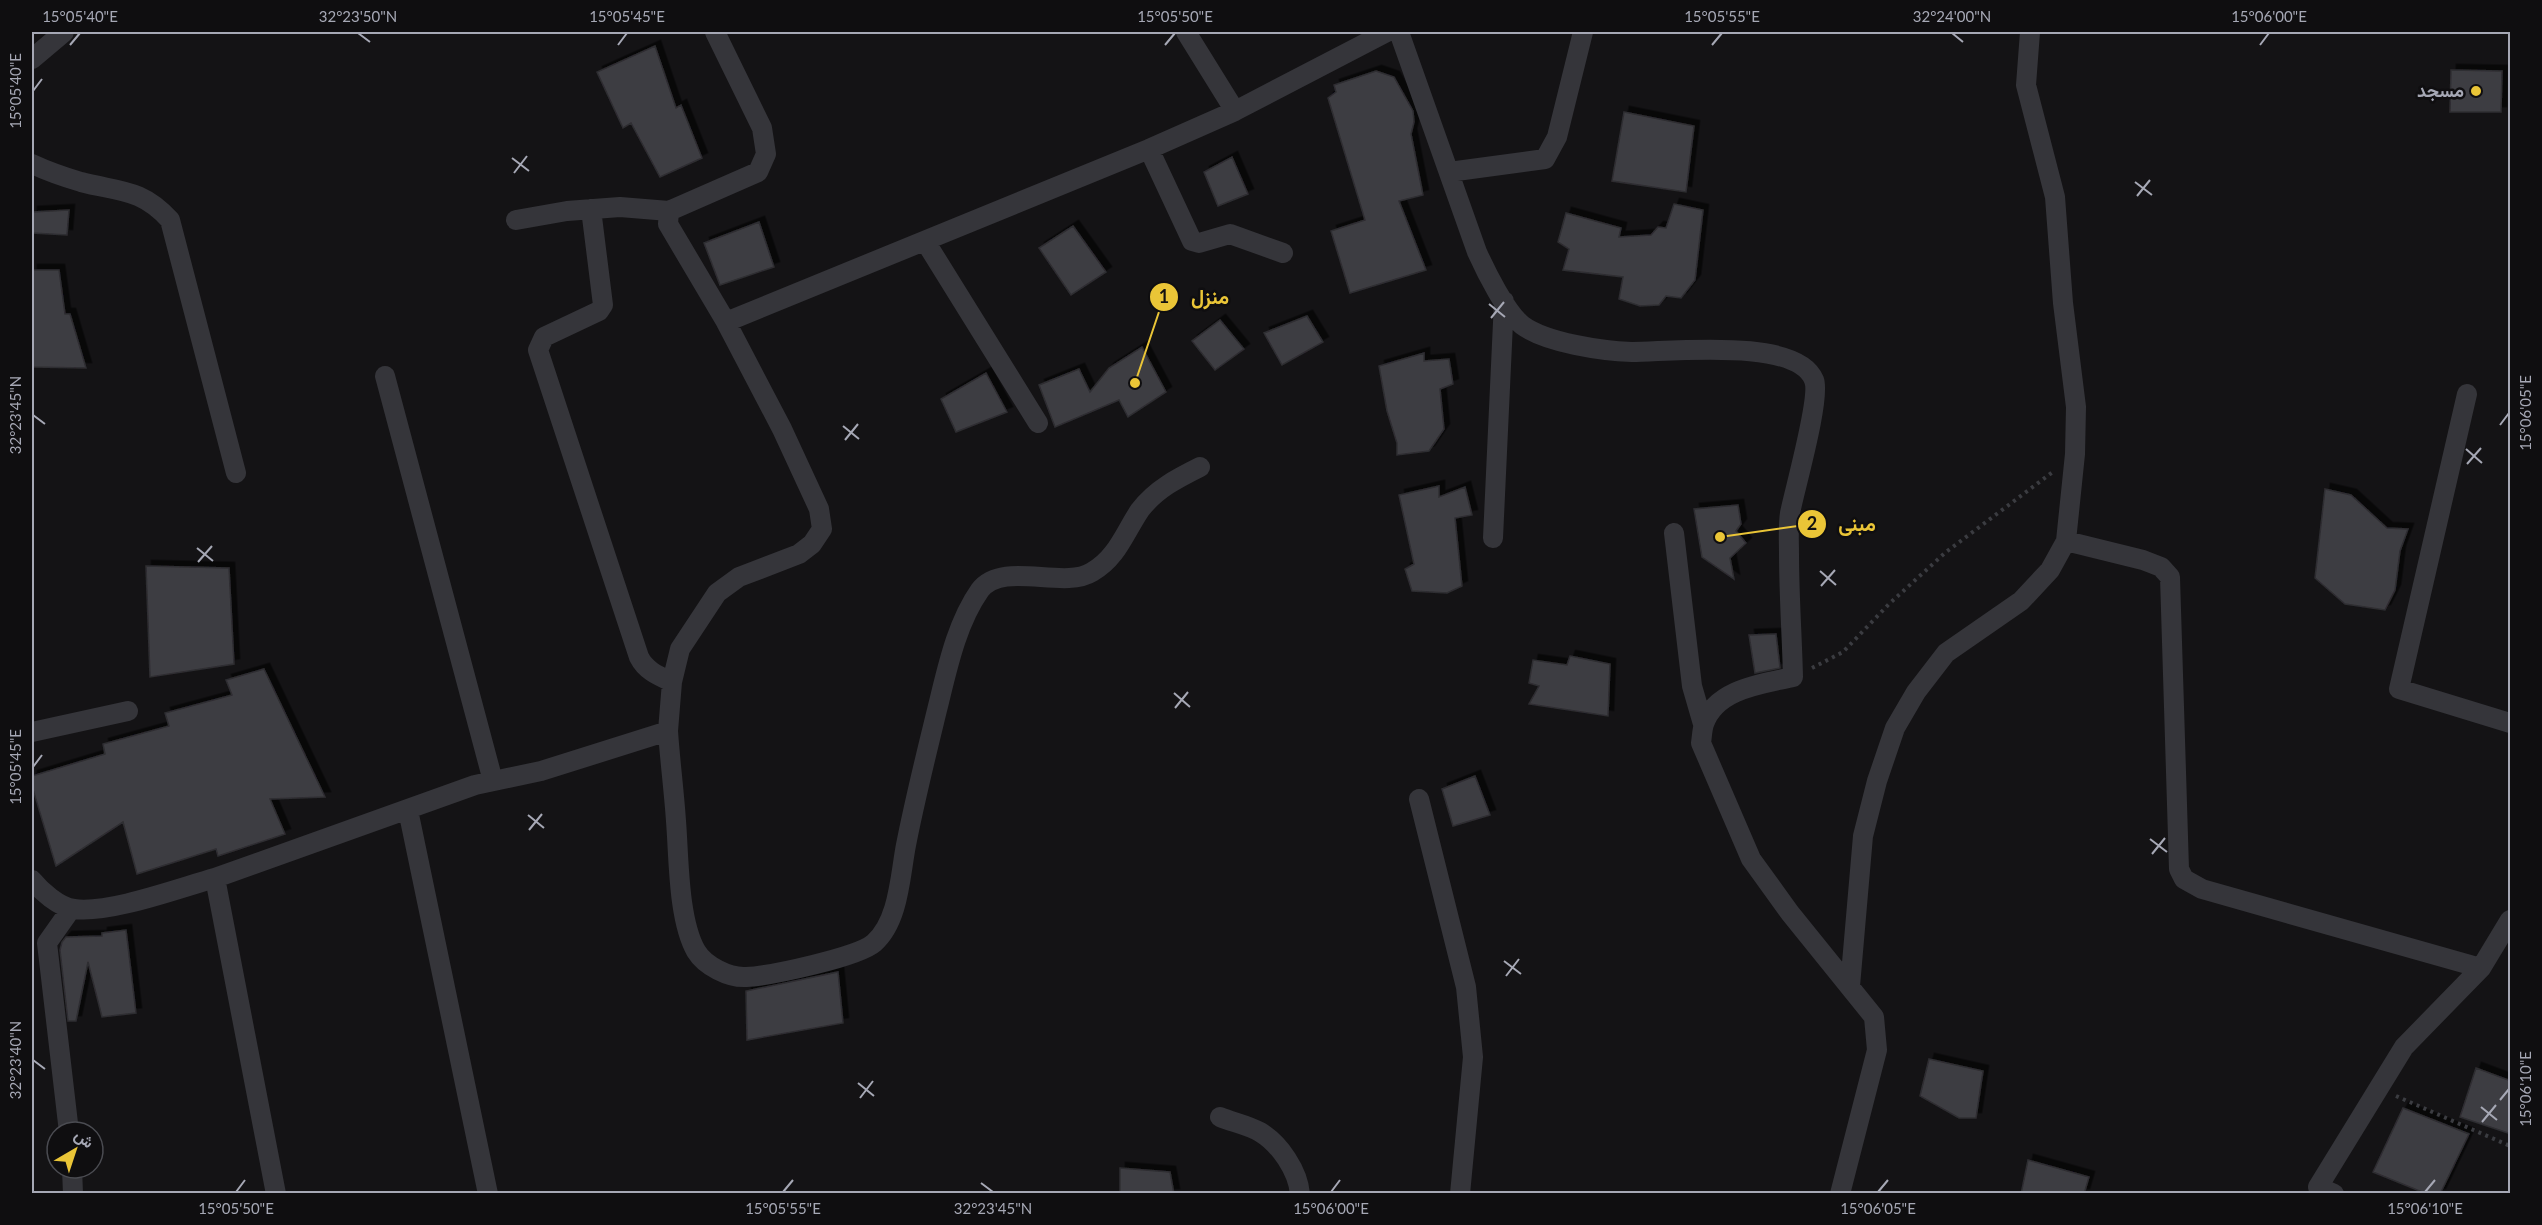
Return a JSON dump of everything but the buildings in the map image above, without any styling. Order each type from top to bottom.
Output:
[{"type":"street","points":[[32,59],[64,32]]},
{"type":"street","points":[[516,220],[591,208],[620,207],[669,211],[758,172],[766,154],[762,128],[715,32]]},
{"type":"street","points":[[1186,32],[1235,111]]},
{"type":"street","points":[[726,322],[1149,149],[1235,111],[1387,32]]},
{"type":"street","points":[[1400,32],[1477,252],[1489,279],[1521,324],[1533,332],[1563,343],[1629,352],[1756,350],[1797,363],[1814,378],[1816,389],[1813,408],[1790,516],[1789,588],[1792,677],[1751,686],[1728,696],[1713,709],[1703,724]]},
{"type":"street","points":[[1449,172],[1545,159],[1557,137],[1583,32]]},
{"type":"street","points":[[1850,986],[1863,836],[1877,781],[1895,728],[1916,692],[1946,653],[2021,601],[2050,570],[2066,541],[2076,407],[2063,303],[2055,197],[2026,85],[2030,32]]},
{"type":"street","points":[[1149,149],[1192,241],[1199,243],[1230,234],[1283,253]]},
{"type":"street","points":[[32,164],[81,182],[121,189],[157,206],[170,220],[236,473]]},
{"type":"street","points":[[591,208],[603,305],[599,311],[544,337],[538,350],[639,657],[643,665],[657,676],[672,682]]},
{"type":"street","points":[[669,211],[668,224],[726,322],[819,509],[822,529],[812,544],[799,554],[739,577],[717,593],[680,649],[672,682],[668,731],[687,929],[697,953],[708,964],[723,973],[744,977],[849,957],[872,945],[890,925],[912,815],[946,674],[963,622],[982,588],[998,579],[1016,577],[1074,579],[1092,573],[1115,553],[1141,510],[1157,492],[1200,467]]},
{"type":"street","points":[[925,241],[1038,423]]},
{"type":"street","points":[[1493,538],[1504,301]]},
{"type":"street","points":[[385,376],[493,781]]},
{"type":"street","points":[[2467,394],[2399,689],[2511,723]]},
{"type":"street","points":[[1674,533],[1692,686],[1703,724],[1701,743],[1751,860],[1790,913],[1874,1017],[1877,1050],[1840,1194]]},
{"type":"street","points":[[2066,541],[2143,560],[2161,567],[2170,577],[2179,869],[2184,879],[2202,889],[2481,968]]},
{"type":"street","points":[[32,732],[128,711]]},
{"type":"street","points":[[32,880],[42,892],[71,909],[101,909],[215,878],[475,785],[541,771],[668,731]]},
{"type":"street","points":[[1419,799],[1466,987],[1473,1057],[1460,1194]]},
{"type":"street","points":[[408,810],[488,1194]]},
{"type":"street","points":[[215,878],[276,1194]]},
{"type":"street","points":[[68,1120],[47,943],[71,909]]},
{"type":"street","points":[[2334,1194],[2318,1187],[2404,1047],[2481,968],[2511,920]]},
{"type":"street","points":[[1220,1117],[1260,1132],[1279,1148],[1299,1180],[1300,1194]]},
{"type":"path","points":[[1792,677],[1843,652],[1888,604],[1946,552],[2074,454]]},
{"type":"path","points":[[2379,1088],[2511,1146]]},
{"type":"place","name":"مسجد","points":[[2476,91]]},
{"type":"place","name":"منزل","points":[[1135,383]]},
{"type":"place","name":"مبنى","points":[[1720,537]]}]
